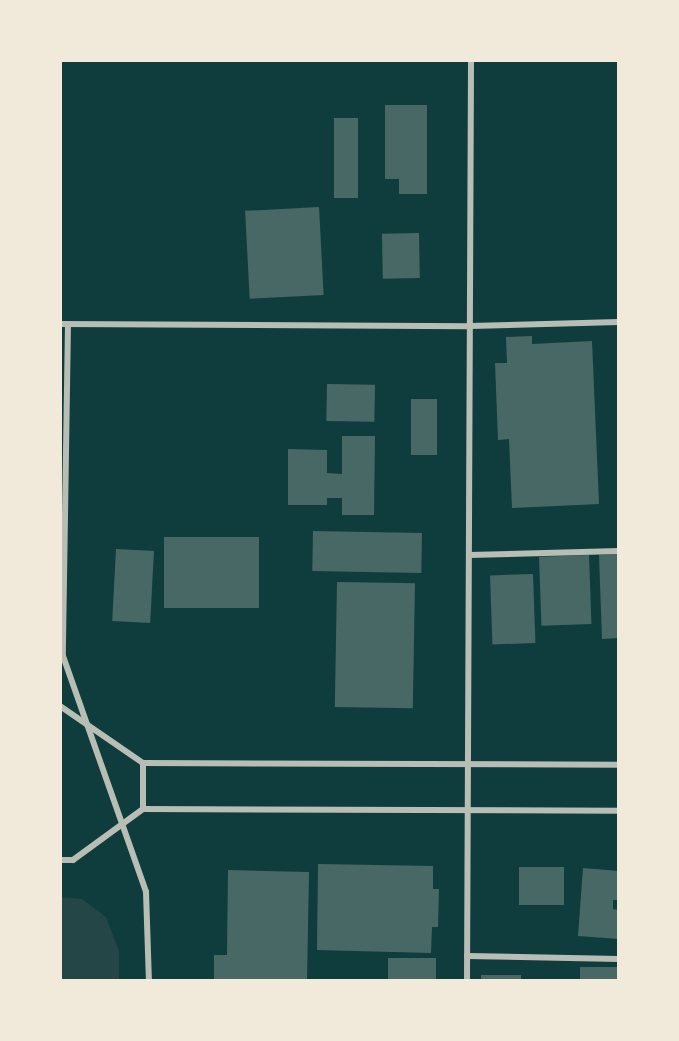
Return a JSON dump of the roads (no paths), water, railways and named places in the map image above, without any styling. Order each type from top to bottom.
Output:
[{"type":"street","points":[[467,981],[471,60]]},
{"type":"street","points":[[149,981],[146,892],[63,656],[64,324],[470,326],[619,322]]},
{"type":"street","points":[[469,555],[619,551]]},
{"type":"street","points":[[60,706],[143,763],[619,765]]},
{"type":"street","points":[[143,763],[143,809]]},
{"type":"street","points":[[60,860],[73,860],[143,809],[619,811]]},
{"type":"street","points":[[467,956],[619,959]]}]
